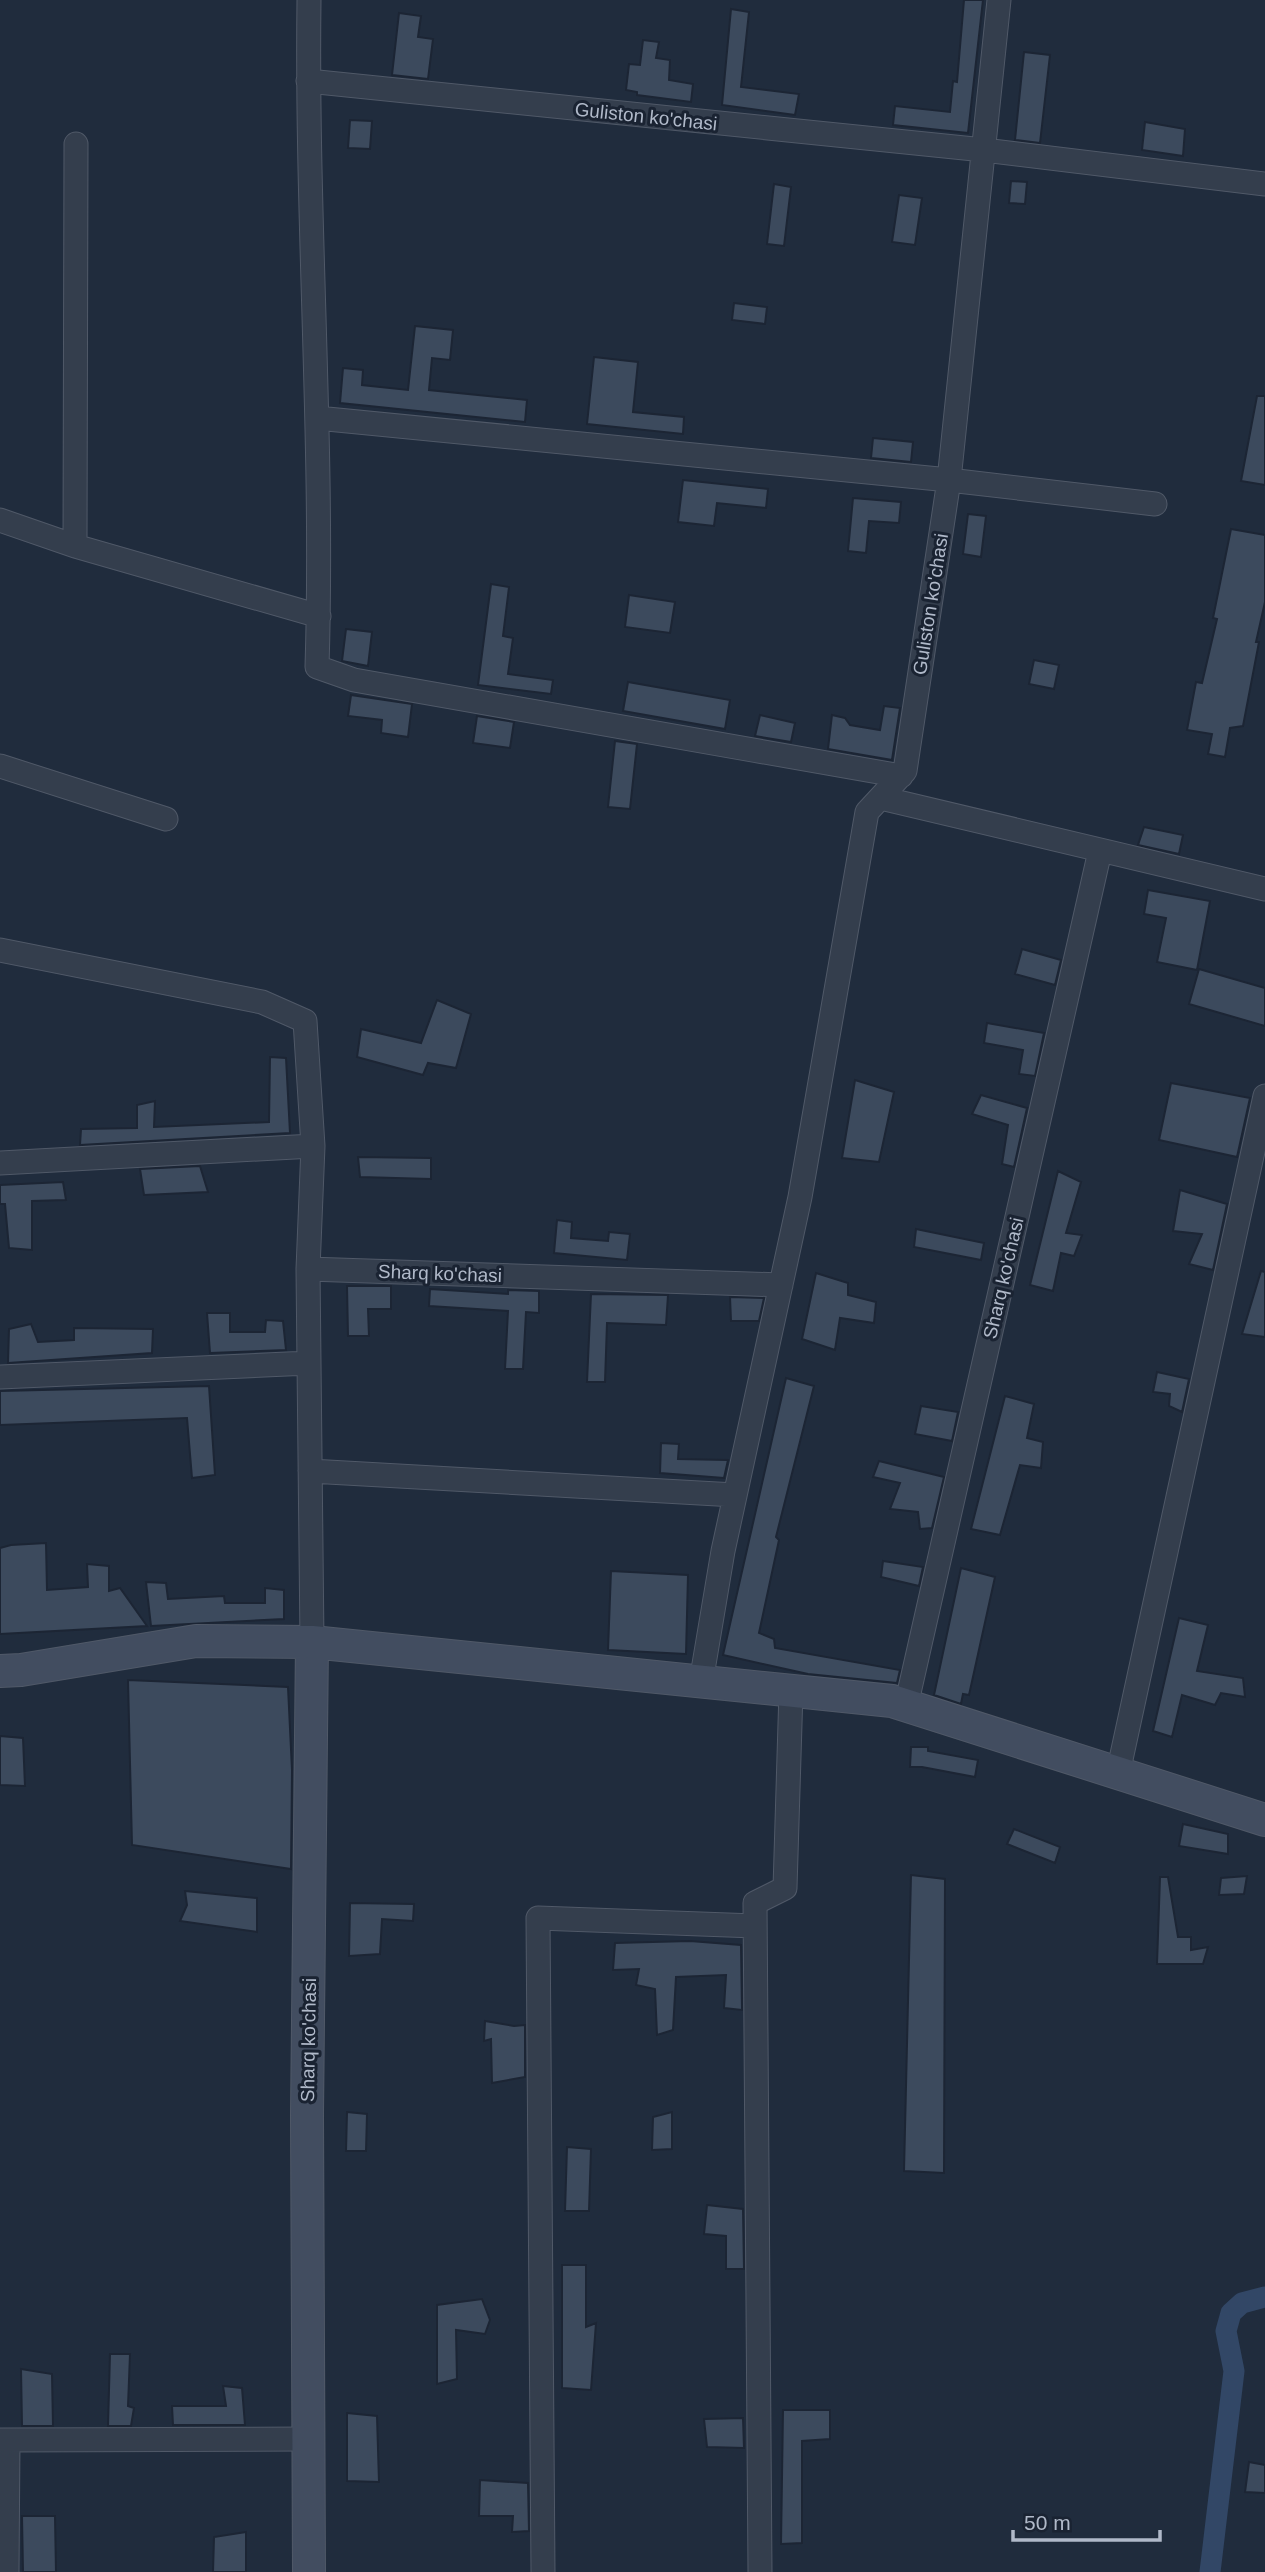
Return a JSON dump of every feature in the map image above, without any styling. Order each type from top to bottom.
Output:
[{"type":"main road","points":[[0,1671],[21,1670],[196,1641],[312,1642],[892,1701],[1265,1820]]},
{"type":"main road","name":"Sharq ko'chasi","points":[[309,2572],[307,2101],[312,1642]]},
{"type":"street","points":[[309,0],[308,81],[317,418],[317,667],[354,680],[901,776]]},
{"type":"street","name":"Guliston ko'chasi","points":[[701,1682],[735,1495],[800,1197],[867,812],[905,771],[949,480],[999,0]]},
{"type":"street","name":"Guliston ko'chasi","points":[[308,81],[984,150],[1265,184]]},
{"type":"street","points":[[75,547],[76,144]]},
{"type":"street","points":[[317,418],[949,480],[1155,504]]},
{"type":"street","points":[[0,520],[75,547],[319,616]]},
{"type":"street","points":[[0,766],[166,819]]},
{"type":"street","points":[[881,798],[1265,889]]},
{"type":"street","name":"Sharq ko'chasi","points":[[906,1706],[1100,851]]},
{"type":"street","name":"Sharq ko'chasi","points":[[0,950],[262,1002],[305,1021],[313,1146],[308,1269],[312,1642]]},
{"type":"street","points":[[1118,1773],[1265,1096]]},
{"type":"street","points":[[0,1163],[313,1146]]},
{"type":"street","name":"Sharq ko'chasi","points":[[308,1269],[781,1284]]},
{"type":"street","points":[[0,1377],[309,1363]]},
{"type":"street","points":[[310,1471],[735,1495]]},
{"type":"street","points":[[760,2572],[755,1903],[785,1888],[791,1691]]},
{"type":"street","points":[[543,2572],[538,1918],[755,1926]]},
{"type":"street","points":[[7,2572],[4,2440],[309,2439]]},
{"type":"building","points":[[964,0],[983,0],[968,133],[893,125],[895,106],[950,112],[953,81],[957,82]]},
{"type":"building","points":[[731,9],[749,12],[741,87],[799,94],[795,115],[722,105]]},
{"type":"building","points":[[399,13],[421,16],[418,37],[433,39],[428,79],[392,75]]},
{"type":"building","points":[[643,40],[659,42],[656,58],[670,60],[669,80],[693,84],[691,102],[637,95],[637,92],[626,90],[629,64],[640,65]]},
{"type":"building","points":[[1024,52],[1050,55],[1040,143],[1015,140]]},
{"type":"building","points":[[350,120],[372,121],[370,149],[348,148]]},
{"type":"building","points":[[1145,122],[1185,129],[1183,156],[1142,150]]},
{"type":"building","points":[[1011,181],[1027,182],[1025,204],[1009,203]]},
{"type":"building","points":[[774,184],[791,187],[784,246],[767,244]]},
{"type":"building","points":[[899,195],[922,198],[915,245],[892,242]]},
{"type":"building","points":[[734,303],[767,307],[765,324],[732,320]]},
{"type":"building","points":[[415,326],[453,330],[450,360],[432,358],[429,390],[527,400],[525,422],[340,403],[343,368],[363,370],[362,385],[408,390]]},
{"type":"building","points":[[594,357],[638,362],[633,412],[684,417],[683,434],[587,424]]},
{"type":"building","points":[[1257,396],[1265,396],[1265,485],[1241,481]]},
{"type":"building","points":[[873,438],[913,442],[911,462],[871,458]]},
{"type":"building","points":[[683,480],[768,489],[766,508],[717,503],[714,526],[678,522]]},
{"type":"building","points":[[853,498],[901,502],[899,523],[869,521],[866,553],[848,551]]},
{"type":"building","points":[[968,514],[986,516],[981,557],[963,554]]},
{"type":"building","points":[[1231,529],[1265,535],[1265,602],[1243,726],[1230,728],[1225,757],[1208,754],[1212,734],[1187,730],[1196,682],[1202,683],[1217,619],[1213,618]]},
{"type":"building","points":[[491,584],[509,587],[503,636],[513,638],[508,674],[553,680],[551,694],[478,685]]},
{"type":"building","points":[[629,595],[675,602],[670,633],[625,627]]},
{"type":"building","points":[[346,629],[372,632],[368,666],[342,661]]},
{"type":"building","points":[[1034,660],[1059,665],[1054,689],[1029,684]]},
{"type":"building","points":[[628,682],[730,700],[725,729],[623,711]]},
{"type":"building","points":[[351,695],[412,704],[408,737],[381,733],[382,720],[348,716]]},
{"type":"building","points":[[884,706],[900,708],[892,760],[828,749],[832,715],[845,718],[850,725],[880,730]]},
{"type":"building","points":[[760,715],[795,723],[791,742],[755,736]]},
{"type":"building","points":[[477,716],[514,722],[510,748],[473,743]]},
{"type":"building","points":[[615,741],[637,744],[630,809],[608,807]]},
{"type":"building","points":[[1144,827],[1183,835],[1179,854],[1138,845]]},
{"type":"building","points":[[1148,890],[1210,901],[1197,970],[1157,962],[1166,918],[1144,914]]},
{"type":"building","points":[[1022,949],[1061,960],[1055,985],[1015,974]]},
{"type":"building","points":[[1199,969],[1265,988],[1265,1026],[1189,1004]]},
{"type":"building","points":[[437,1000],[471,1014],[456,1068],[428,1063],[423,1075],[357,1057],[361,1029],[421,1043]]},
{"type":"building","points":[[987,1023],[1044,1033],[1035,1076],[1019,1074],[1023,1050],[984,1043]]},
{"type":"building","points":[[270,1057],[286,1058],[290,1133],[80,1145],[81,1129],[137,1128],[137,1105],[155,1101],[154,1127],[269,1122]]},
{"type":"building","points":[[855,1080],[894,1092],[879,1162],[842,1158]]},
{"type":"building","points":[[1171,1083],[1250,1098],[1237,1157],[1159,1140]]},
{"type":"building","points":[[981,1095],[1027,1108],[1014,1167],[1002,1164],[1008,1125],[972,1114]]},
{"type":"building","points":[[358,1157],[431,1158],[431,1179],[360,1177]]},
{"type":"building","points":[[200,1166],[208,1192],[144,1195],[140,1169]]},
{"type":"building","points":[[1058,1171],[1081,1182],[1066,1233],[1082,1235],[1074,1256],[1061,1253],[1053,1291],[1030,1285]]},
{"type":"building","points":[[63,1182],[66,1200],[32,1201],[32,1250],[9,1248],[5,1204],[0,1204],[0,1185]]},
{"type":"building","points":[[1180,1190],[1227,1204],[1213,1270],[1189,1264],[1202,1234],[1173,1231]]},
{"type":"building","points":[[557,1220],[572,1222],[571,1238],[608,1241],[609,1232],[630,1234],[627,1260],[554,1253]]},
{"type":"building","points":[[916,1229],[984,1243],[981,1260],[914,1247]]},
{"type":"building","points":[[1261,1271],[1265,1272],[1265,1337],[1242,1334]]},
{"type":"building","points":[[816,1273],[848,1283],[848,1295],[876,1302],[874,1323],[840,1318],[835,1350],[802,1339]]},
{"type":"building","points":[[347,1286],[391,1286],[391,1309],[368,1309],[369,1336],[348,1336]]},
{"type":"building","points":[[430,1289],[508,1294],[508,1290],[539,1291],[539,1313],[526,1312],[523,1369],[505,1369],[508,1311],[429,1306]]},
{"type":"building","points":[[591,1294],[668,1295],[666,1325],[607,1323],[605,1382],[587,1382]]},
{"type":"building","points":[[730,1297],[764,1298],[759,1321],[731,1321]]},
{"type":"building","points":[[207,1313],[230,1313],[230,1332],[265,1332],[266,1320],[283,1321],[286,1350],[210,1353]]},
{"type":"building","points":[[31,1324],[38,1342],[74,1340],[74,1328],[153,1329],[152,1353],[8,1363],[9,1329]]},
{"type":"building","points":[[1157,1372],[1189,1379],[1182,1412],[1169,1406],[1170,1394],[1153,1392]]},
{"type":"building","points":[[786,1378],[814,1386],[776,1537],[779,1540],[759,1633],[774,1639],[775,1648],[900,1670],[897,1683],[808,1674],[723,1655]]},
{"type":"building","points":[[209,1386],[215,1475],[192,1478],[187,1418],[0,1425],[0,1391]]},
{"type":"building","points":[[1005,1396],[1034,1404],[1027,1438],[1043,1442],[1041,1468],[1020,1465],[1000,1535],[971,1529]]},
{"type":"building","points":[[921,1406],[958,1412],[952,1441],[915,1434]]},
{"type":"building","points":[[661,1443],[679,1444],[678,1459],[728,1460],[724,1478],[660,1473]]},
{"type":"building","points":[[879,1461],[944,1477],[932,1528],[920,1529],[918,1512],[890,1509],[900,1483],[873,1477]]},
{"type":"building","points":[[46,1543],[47,1590],[88,1587],[87,1564],[109,1566],[109,1591],[120,1588],[147,1626],[0,1634],[0,1548]]},
{"type":"building","points":[[883,1561],[923,1567],[919,1586],[881,1577]]},
{"type":"building","points":[[961,1568],[995,1577],[969,1695],[963,1694],[961,1704],[934,1695]]},
{"type":"building","points":[[611,1571],[688,1575],[686,1654],[608,1650]]},
{"type":"building","points":[[146,1582],[166,1583],[168,1599],[224,1596],[225,1603],[265,1603],[265,1588],[284,1590],[284,1619],[151,1626]]},
{"type":"building","points":[[1179,1618],[1208,1625],[1197,1671],[1243,1678],[1245,1697],[1221,1693],[1215,1705],[1182,1695],[1172,1737],[1153,1731]]},
{"type":"building","points":[[128,1680],[288,1687],[292,1770],[291,1869],[132,1845]]},
{"type":"building","points":[[0,1736],[23,1738],[25,1786],[0,1785]]},
{"type":"building","points":[[911,1747],[928,1747],[928,1751],[978,1760],[975,1777],[910,1767]]},
{"type":"building","points":[[1183,1824],[1228,1834],[1228,1854],[1179,1846]]},
{"type":"building","points":[[1014,1829],[1060,1847],[1055,1863],[1007,1844]]},
{"type":"building","points":[[911,1875],[945,1879],[944,2173],[904,2171]]},
{"type":"building","points":[[1247,1876],[1244,1894],[1219,1895],[1221,1878]]},
{"type":"building","points":[[1160,1877],[1168,1877],[1178,1937],[1191,1937],[1191,1950],[1208,1947],[1203,1964],[1157,1964]]},
{"type":"building","points":[[185,1891],[257,1898],[257,1932],[180,1921],[187,1905]]},
{"type":"building","points":[[350,1903],[414,1904],[413,1921],[382,1919],[380,1954],[349,1956]]},
{"type":"building","points":[[690,1941],[741,1945],[742,2010],[724,2008],[726,1975],[676,1977],[673,2030],[657,2035],[655,1989],[636,1985],[639,1969],[613,1970],[615,1943]]},
{"type":"building","points":[[485,2021],[525,2025],[525,2077],[492,2083],[491,2039],[484,2041]]},
{"type":"building","points":[[347,2112],[367,2114],[366,2151],[346,2151]]},
{"type":"building","points":[[672,2112],[672,2149],[652,2150],[653,2117]]},
{"type":"building","points":[[567,2147],[591,2149],[589,2211],[565,2211]]},
{"type":"building","points":[[707,2205],[743,2209],[744,2269],[726,2269],[726,2236],[704,2234]]},
{"type":"building","points":[[562,2265],[586,2265],[586,2327],[596,2323],[591,2390],[562,2388]]},
{"type":"building","points":[[482,2299],[490,2320],[485,2334],[456,2330],[457,2379],[437,2384],[437,2305]]},
{"type":"building","points":[[110,2354],[130,2354],[128,2406],[134,2408],[131,2426],[108,2426]]},
{"type":"building","points":[[21,2369],[52,2374],[53,2426],[22,2426]]},
{"type":"building","points":[[223,2386],[242,2388],[245,2425],[173,2425],[172,2406],[226,2406]]},
{"type":"building","points":[[783,2410],[830,2410],[830,2439],[802,2441],[802,2543],[781,2544]]},
{"type":"building","points":[[347,2413],[377,2416],[379,2482],[347,2481]]},
{"type":"building","points":[[743,2418],[744,2448],[707,2447],[704,2419]]},
{"type":"building","points":[[1249,2462],[1265,2465],[1265,2493],[1245,2492]]},
{"type":"building","points":[[480,2480],[528,2483],[529,2531],[512,2532],[513,2516],[479,2516]]},
{"type":"building","points":[[22,2516],[55,2516],[56,2572],[23,2572]]},
{"type":"building","points":[[246,2532],[246,2572],[213,2572],[214,2537]]},
{"type":"waterway","points":[[1210,2572],[1234,2371],[1226,2331],[1231,2313],[1242,2303],[1265,2297]]}]
